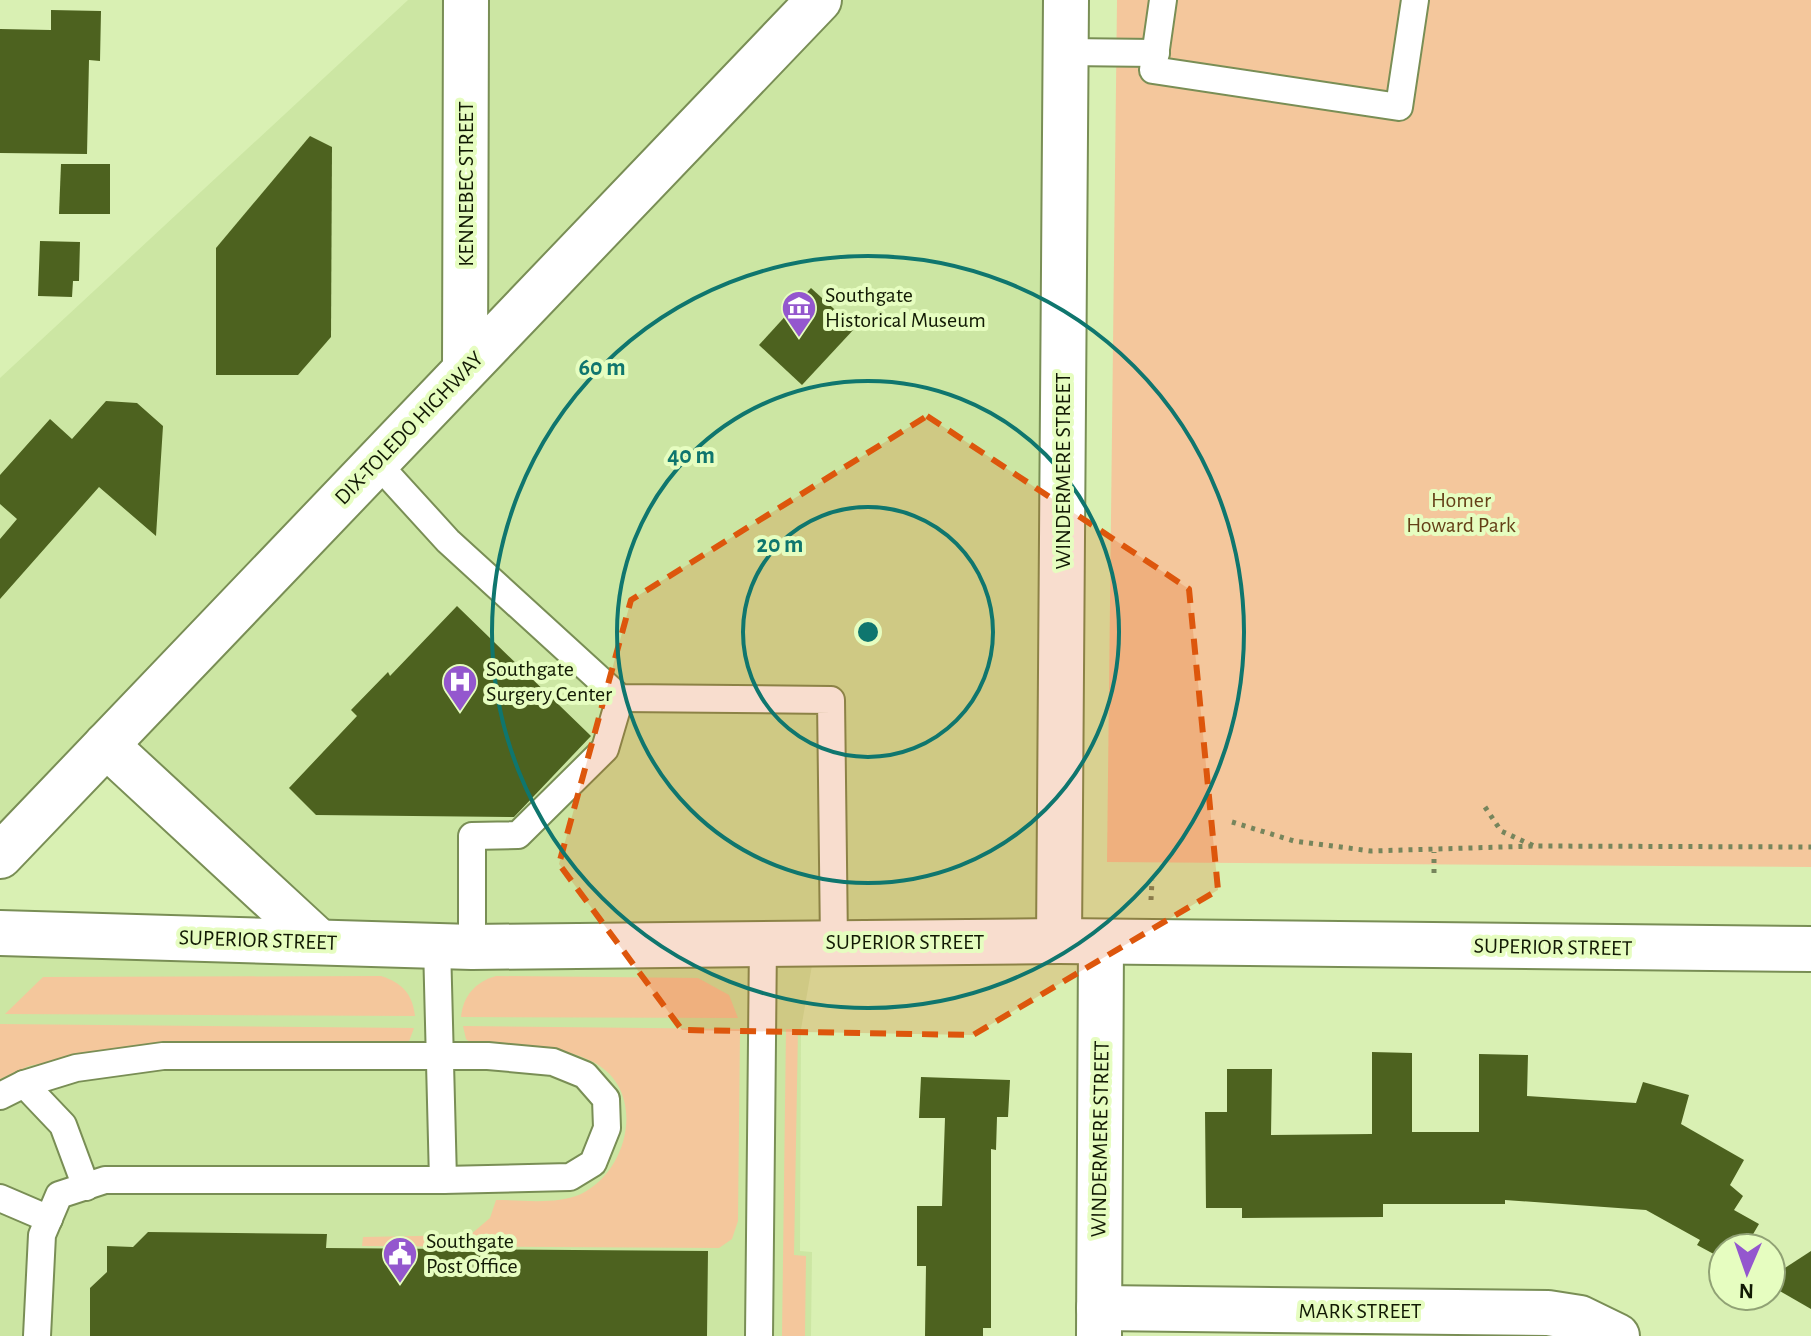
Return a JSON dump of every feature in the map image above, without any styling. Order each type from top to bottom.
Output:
[{"type":"street","name":"KENNEBEC STREET","points":[[465,369],[466,0]]},
{"type":"street","name":"DIX-TOLEDO HIGHWAY","points":[[0,856],[819,0]]},
{"type":"street","name":"WINDERMERE STREET","points":[[1066,0],[1080,942],[1099,1322]]},
{"type":"street","points":[[106,745],[319,942]]},
{"type":"street","name":"SUPERIOR STREET","points":[[0,933],[454,946],[1080,942],[1811,949]]},
{"type":"street","name":"MARK STREET","points":[[1099,1322],[1548,1313],[1580,1318],[1617,1336]]},
{"type":"lane","points":[[1163,0],[1153,70],[1399,107],[1415,0]]},
{"type":"lane","points":[[1066,52],[1156,53]]},
{"type":"lane","points":[[376,462],[448,541],[620,698],[831,700],[834,942]]},
{"type":"lane","points":[[443,1180],[438,1058],[472,836],[518,835],[605,749],[620,698]]},
{"type":"lane","points":[[759,1336],[763,942]]},
{"type":"lane","points":[[0,1096],[24,1084],[76,1068],[163,1056],[488,1056],[553,1062],[585,1075],[606,1099],[607,1128],[593,1163],[570,1177],[105,1180],[59,1195],[42,1235],[37,1336]]},
{"type":"lane","points":[[24,1084],[63,1125],[86,1187]]},
{"type":"lane","points":[[0,1198],[49,1219]]},
{"type":"path","points":[[1485,807],[1501,831],[1535,846]]},
{"type":"path","points":[[1232,822],[1294,841],[1371,851],[1434,852],[1535,846],[1811,847]]},
{"type":"path","points":[[1434,852],[1434,873]]},
{"type":"highlighted area","points":[[927,416],[1189,589],[1218,890],[973,1035],[682,1030],[559,864],[631,600]]},
{"type":"shaded area","points":[[408,0],[1066,0],[1059,941],[816,942],[801,1029],[800,1251],[812,1252],[811,1336],[0,1336],[0,933],[317,942],[106,745],[0,856],[0,378]]},
{"type":"green space","name":"Homer Howard Park","points":[[1117,0],[1811,0],[1811,867],[1107,862]]},
{"type":"green space","points":[[381,976],[405,990],[415,1016],[5,1014],[43,977]]},
{"type":"green space","points":[[496,976],[698,978],[729,995],[738,1018],[461,1017],[471,991]]},
{"type":"green space","points":[[0,1024],[414,1028],[408,1044],[79,1056],[29,1066],[0,1079]]},
{"type":"green space","points":[[463,1026],[740,1029],[738,1221],[732,1239],[719,1248],[362,1246],[363,1237],[470,1235],[490,1218],[496,1200],[550,1201],[581,1194],[612,1167],[621,1148],[626,1128],[626,1107],[620,1089],[608,1072],[589,1060],[562,1051],[474,1046],[466,1039]]},
{"type":"green space","points":[[786,1029],[798,1029],[794,1255],[806,1256],[805,1336],[782,1336]]},
{"type":"building","points":[[51,10],[101,11],[100,61],[89,60],[87,154],[0,153],[0,29],[51,30]]},
{"type":"building","points":[[310,136],[332,147],[331,337],[298,375],[216,375],[216,248]]},
{"type":"building","points":[[61,164],[110,164],[110,214],[59,214]]},
{"type":"building","points":[[40,241],[80,242],[79,281],[73,281],[72,297],[38,296]]},
{"type":"building","name":"Southgate Historical Museum","points":[[811,288],[855,328],[802,385],[759,345]]},
{"type":"building","points":[[106,401],[137,403],[163,426],[156,536],[99,487],[0,599],[0,539],[17,519],[0,504],[0,475],[50,419],[72,439]]},
{"type":"building","name":"Southgate Surgery Center","points":[[457,606],[591,736],[514,817],[316,815],[289,788],[357,716],[351,710],[388,672],[390,676]]},
{"type":"building","points":[[1372,1052],[1412,1053],[1412,1132],[1479,1132],[1479,1054],[1528,1055],[1527,1096],[1636,1103],[1643,1082],[1689,1095],[1681,1124],[1744,1160],[1730,1185],[1743,1196],[1734,1210],[1759,1224],[1754,1232],[1707,1232],[1707,1250],[1697,1245],[1700,1240],[1646,1210],[1505,1200],[1505,1204],[1383,1204],[1383,1217],[1242,1218],[1242,1208],[1206,1208],[1205,1112],[1227,1112],[1227,1069],[1272,1069],[1271,1135],[1372,1134]]},
{"type":"building","points":[[921,1077],[1010,1080],[1008,1117],[997,1117],[996,1150],[991,1149],[991,1328],[983,1328],[983,1336],[925,1336],[926,1266],[917,1266],[917,1206],[942,1206],[945,1118],[919,1118]]},
{"type":"building","name":"Southgate Post Office","points":[[148,1232],[327,1234],[326,1248],[708,1251],[707,1336],[90,1336],[90,1288],[107,1272],[107,1246],[133,1247]]},
{"type":"building","points":[[1811,1251],[1811,1309],[1787,1295],[1787,1267]]},
{"type":"place","name":"Southgate Historical Museum","points":[[799,339]]},
{"type":"place","name":"Southgate Surgery Center","points":[[460,713]]},
{"type":"place","name":"Southgate Post Office","points":[[400,1285]]}]
